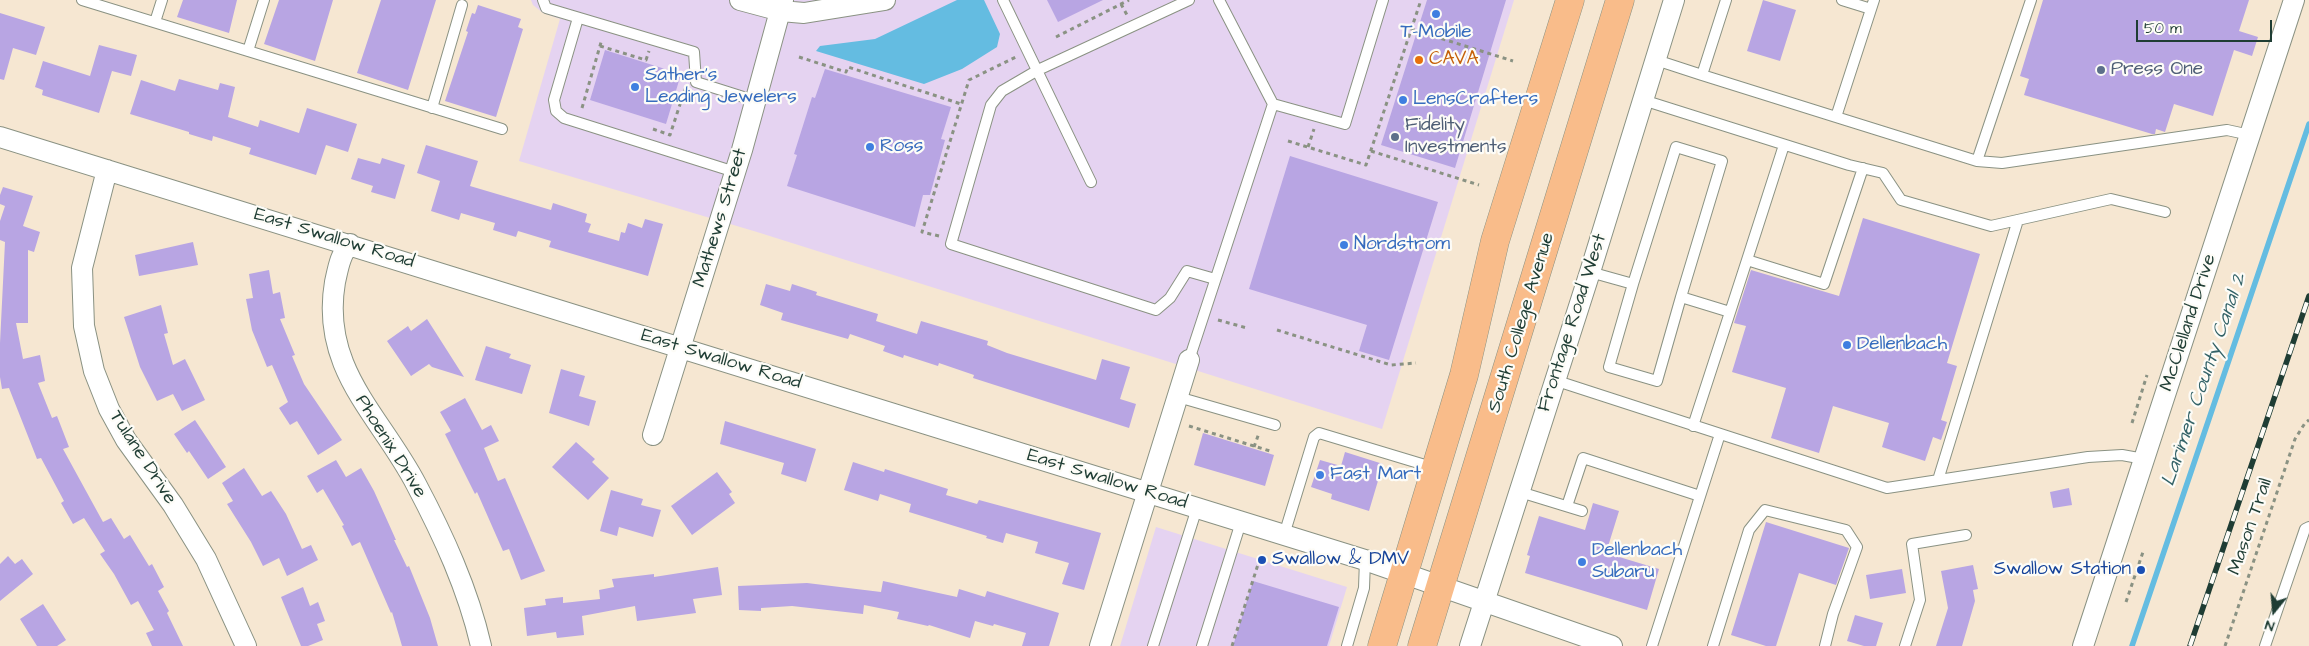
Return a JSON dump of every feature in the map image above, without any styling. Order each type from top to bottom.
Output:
[{"type":"highway","points":[[1382,646],[1464,375],[1495,241],[1570,0]]},
{"type":"highway","name":"South College Avenue","points":[[1422,646],[1620,0]]},
{"type":"street","points":[[740,0],[782,5],[804,13],[884,0]]},
{"type":"street","name":"Frontage Road West","points":[[1470,646],[1590,272],[1674,0]]},
{"type":"street","name":"McClelland Drive","points":[[2083,646],[2294,0]]},
{"type":"street","name":"Mathews Street","points":[[653,435],[735,172],[782,5]]},
{"type":"street","name":"East Swallow Road","points":[[0,137],[1284,534],[1484,601],[1570,635],[1612,646]]},
{"type":"street","name":"Tulane Drive","points":[[107,170],[82,268],[84,326],[94,371],[109,409],[126,440],[173,505],[206,559],[246,646]]},
{"type":"street","name":"Phoenix Drive","points":[[350,244],[344,250],[334,292],[335,336],[342,363],[353,388],[415,482],[442,536],[465,592],[481,646]]},
{"type":"street","points":[[1100,646],[1189,360]]},
{"type":"lane","points":[[82,0],[502,129]]},
{"type":"lane","points":[[155,22],[162,0]]},
{"type":"lane","points":[[248,51],[264,0]]},
{"type":"lane","points":[[543,0],[546,8],[694,52],[696,82],[756,101]]},
{"type":"lane","points":[[1002,0],[1038,70],[1091,182]]},
{"type":"lane","points":[[1189,0],[1038,70],[1002,91],[991,105],[952,244],[1156,310],[1170,298],[1187,271],[1215,279]]},
{"type":"lane","points":[[1189,360],[1273,104],[1219,0]]},
{"type":"lane","points":[[1273,104],[1345,124],[1383,0]]},
{"type":"lane","points":[[1702,75],[1726,0]]},
{"type":"lane","points":[[1836,117],[1873,4],[1842,0]]},
{"type":"lane","points":[[1977,162],[2031,0]]},
{"type":"lane","points":[[432,108],[462,4]]},
{"type":"lane","points":[[578,18],[554,100],[556,111],[564,118],[735,172]]},
{"type":"lane","points":[[1656,60],[1977,162],[2002,163],[2227,130],[2250,135]]},
{"type":"lane","points":[[1643,100],[1784,145],[1883,173],[1901,200],[1991,226],[2111,199],[2165,212]]},
{"type":"lane","points":[[1693,426],[1784,145]]},
{"type":"lane","points":[[1676,147],[1722,161],[1681,297],[1657,381],[1609,366],[1676,147]]},
{"type":"lane","points":[[1748,260],[1824,284],[1863,168]]},
{"type":"lane","points":[[1938,480],[2018,220]]},
{"type":"lane","points":[[1590,272],[1633,284]]},
{"type":"lane","points":[[1681,297],[1730,312]]},
{"type":"lane","points":[[1554,380],[1887,488],[2088,457],[2122,455],[2144,459]]},
{"type":"lane","points":[[1178,396],[1275,425]]},
{"type":"lane","points":[[1284,534],[1314,438],[1319,433],[1436,468]]},
{"type":"lane","points":[[1652,646],[1720,434]]},
{"type":"lane","points":[[1567,506],[1583,458],[1700,496]]},
{"type":"lane","points":[[1520,492],[1582,511]]},
{"type":"lane","points":[[1153,646],[1197,508]]},
{"type":"lane","points":[[1713,646],[1749,530],[1765,510],[1846,530],[1857,547],[1833,614],[1825,646]]},
{"type":"lane","points":[[1202,646],[1241,522]]},
{"type":"lane","points":[[2264,646],[2305,529],[2309,528]]},
{"type":"lane","points":[[1905,646],[1920,600],[1912,544],[1966,535]]},
{"type":"lane","points":[[1346,646],[1364,588],[1365,560]]},
{"type":"path","points":[[1056,37],[1129,0]]},
{"type":"path","points":[[1288,141],[1366,165],[1421,0]]},
{"type":"path","points":[[1121,4],[1129,20]]},
{"type":"path","points":[[1411,29],[1513,61]]},
{"type":"path","points":[[582,108],[604,34]]},
{"type":"path","points":[[600,46],[646,60],[650,48],[658,51]]},
{"type":"path","points":[[940,237],[922,232],[969,80],[1019,55]]},
{"type":"path","points":[[799,57],[846,72],[848,67],[961,104]]},
{"type":"path","points":[[644,127],[670,135],[686,86]]},
{"type":"path","points":[[574,106],[590,111]]},
{"type":"path","points":[[1308,148],[1314,127]]},
{"type":"path","points":[[1371,151],[1479,185]]},
{"type":"path","points":[[1218,320],[1247,328]]},
{"type":"path","points":[[1277,330],[1391,365],[1416,363]]},
{"type":"path","points":[[2132,424],[2147,375]]},
{"type":"path","name":"Mason Trail","points":[[2225,646],[2295,439],[2309,420]]},
{"type":"path","points":[[1189,426],[1270,451]]},
{"type":"path","points":[[1254,446],[1259,430]]},
{"type":"path","points":[[2126,602],[2143,552]]},
{"type":"path","points":[[1232,646],[1261,555]]},
{"type":"shaded area","points":[[531,0],[1514,0],[1382,429],[757,232],[519,161],[560,19],[543,13],[533,5]]},
{"type":"shaded area","points":[[1156,527],[1347,587],[1329,646],[1120,646]]},
{"type":"water","points":[[957,0],[984,0],[1000,34],[997,47],[962,69],[924,84],[816,51],[820,46],[875,39]]},
{"type":"building","points":[[183,0],[237,0],[229,33],[177,17]]},
{"type":"building","points":[[279,0],[333,0],[315,61],[264,44]]},
{"type":"building","points":[[381,0],[436,0],[408,90],[357,73]]},
{"type":"building","points":[[1047,0],[1103,0],[1058,22]]},
{"type":"building","points":[[1427,0],[1506,0],[1455,168],[1381,145]]},
{"type":"building","points":[[1763,0],[1796,10],[1780,61],[1747,51]]},
{"type":"building","points":[[2043,0],[2249,0],[2239,31],[2258,37],[2252,56],[2234,50],[2213,116],[2174,104],[2165,132],[2156,129],[2155,134],[2152,134],[2024,95],[2029,79],[2020,76]]},
{"type":"building","points":[[478,5],[521,19],[518,27],[523,29],[496,117],[445,101],[468,32],[466,31],[472,13],[475,14]]},
{"type":"building","points":[[0,13],[45,27],[36,55],[13,48],[4,80],[0,79]]},
{"type":"building","points":[[99,45],[137,55],[131,76],[112,71],[99,113],[42,95],[43,90],[35,87],[43,61],[90,76]]},
{"type":"building","name":"Sather's Leading Jewelers","points":[[605,50],[681,74],[666,124],[590,100]]},
{"type":"building","name":"Ross","points":[[825,69],[951,107],[941,139],[945,140],[930,195],[923,195],[915,227],[787,186],[797,155],[794,154],[812,97],[815,98]]},
{"type":"building","points":[[179,79],[218,90],[220,83],[235,87],[228,117],[258,127],[260,120],[299,133],[307,108],[357,124],[348,152],[326,145],[316,175],[249,154],[251,148],[213,136],[212,141],[130,114],[141,80],[175,91]]},
{"type":"building","points":[[426,145],[478,161],[470,186],[551,210],[553,203],[587,214],[585,222],[591,224],[588,232],[619,241],[621,232],[625,233],[628,223],[642,228],[645,219],[663,224],[648,276],[549,247],[551,241],[518,231],[516,237],[493,230],[495,223],[461,213],[459,220],[431,211],[440,181],[417,173]]},
{"type":"building","name":"Nordstrom","points":[[1290,156],[1438,202],[1389,360],[1359,351],[1367,325],[1249,289]]},
{"type":"building","points":[[358,158],[380,164],[382,158],[405,165],[395,199],[371,192],[373,186],[351,179]]},
{"type":"building","points":[[3,187],[33,196],[23,226],[40,232],[34,252],[28,250],[28,323],[16,323],[23,359],[40,355],[45,381],[38,383],[52,418],[57,416],[69,447],[63,449],[103,522],[111,518],[124,539],[130,535],[149,566],[152,564],[164,587],[158,591],[169,611],[167,613],[183,646],[152,646],[146,633],[154,630],[138,601],[131,605],[114,574],[100,554],[105,551],[84,518],[73,524],[61,503],[64,501],[41,458],[37,459],[9,388],[2,389],[0,343],[5,242],[0,240],[0,221],[5,206],[0,204],[0,195]]},
{"type":"building","name":"Dellenbach","points":[[1863,218],[1980,254],[1947,363],[1957,366],[1941,420],[1947,422],[1941,440],[1933,437],[1925,461],[1882,447],[1889,423],[1833,406],[1819,453],[1771,438],[1786,388],[1732,372],[1746,326],[1734,323],[1751,270],[1839,296]]},
{"type":"building","points":[[193,242],[198,265],[139,276],[135,255]]},
{"type":"building","points":[[269,270],[273,294],[280,292],[285,318],[280,319],[295,355],[292,356],[304,384],[342,440],[318,455],[297,421],[290,425],[279,408],[288,402],[272,365],[267,367],[252,330],[246,299],[253,298],[249,274]]},
{"type":"building","points":[[766,284],[790,291],[792,284],[817,292],[816,295],[878,314],[876,321],[917,334],[921,321],[988,341],[987,345],[1007,353],[1096,380],[1102,359],[1130,367],[1120,399],[1136,404],[1129,428],[973,378],[974,375],[939,363],[938,366],[904,355],[903,358],[883,351],[885,346],[850,334],[848,339],[781,320],[783,313],[760,305]]},
{"type":"building","points":[[161,305],[168,333],[164,334],[173,365],[185,359],[205,400],[182,411],[173,394],[157,401],[140,367],[124,317]]},
{"type":"building","points":[[427,319],[464,377],[432,367],[429,364],[411,376],[387,341],[408,326],[411,331]]},
{"type":"building","points":[[486,346],[511,354],[509,358],[531,365],[522,394],[475,380]]},
{"type":"building","points":[[561,369],[585,376],[579,396],[596,401],[589,426],[549,413]]},
{"type":"building","points":[[465,398],[482,430],[491,425],[499,441],[484,448],[498,481],[505,478],[545,571],[521,580],[509,549],[503,551],[477,492],[475,494],[445,434],[451,431],[440,412]]},
{"type":"building","points":[[195,420],[226,467],[208,479],[189,451],[187,453],[174,434]]},
{"type":"building","points":[[725,421],[816,449],[806,482],[781,474],[784,463],[720,444]]},
{"type":"building","points":[[1203,433],[1274,455],[1265,486],[1194,465]]},
{"type":"building","points":[[576,442],[595,459],[592,462],[609,478],[588,500],[552,467]]},
{"type":"building","points":[[1345,452],[1383,464],[1369,511],[1331,499],[1332,494],[1311,487],[1320,460],[1341,466]]},
{"type":"building","points":[[336,460],[346,477],[361,468],[374,491],[396,540],[394,540],[407,567],[409,566],[430,618],[438,646],[402,646],[392,612],[360,542],[352,546],[342,526],[344,525],[323,489],[317,493],[307,476]]},
{"type":"building","points":[[853,462],[884,472],[885,469],[948,489],[946,495],[977,504],[979,500],[1101,533],[1084,590],[1062,584],[1069,563],[1035,553],[1038,542],[1006,533],[1003,543],[986,538],[987,536],[909,512],[911,504],[880,494],[878,501],[844,490]]},
{"type":"building","points":[[244,468],[262,496],[271,491],[286,514],[302,549],[311,545],[318,560],[287,576],[279,558],[263,566],[251,542],[227,504],[233,501],[222,483]]},
{"type":"building","points":[[717,472],[732,492],[729,494],[735,503],[692,535],[671,506]]},
{"type":"building","points":[[2069,488],[2072,505],[2053,508],[2050,492]]},
{"type":"building","points":[[611,490],[643,499],[641,505],[661,510],[653,537],[619,527],[617,536],[600,531]]},
{"type":"building","name":"Dellenbach Subaru","points":[[1593,503],[1619,511],[1606,553],[1659,569],[1647,610],[1525,573],[1530,556],[1527,555],[1539,516],[1585,530]]},
{"type":"building","points":[[1766,522],[1849,548],[1836,585],[1799,573],[1776,646],[1766,646],[1731,635]]},
{"type":"building","points":[[8,556],[15,564],[22,559],[33,574],[0,601],[0,564]]},
{"type":"building","points":[[1973,565],[1978,589],[1973,590],[1975,601],[1962,646],[1936,646],[1948,608],[1941,571]]},
{"type":"building","points":[[718,567],[722,595],[693,599],[696,613],[637,621],[635,606],[582,616],[584,635],[557,638],[556,632],[527,636],[524,608],[546,605],[545,599],[563,597],[563,603],[600,599],[599,590],[614,587],[612,579],[654,574],[654,577]]},
{"type":"building","points":[[1902,569],[1906,593],[1870,599],[1866,575]]},
{"type":"building","points":[[883,581],[957,597],[959,589],[985,597],[987,591],[1059,613],[1049,646],[1022,646],[1026,633],[994,624],[993,626],[975,621],[970,638],[929,625],[897,619],[899,612],[864,605],[863,614],[792,606],[761,608],[761,611],[739,610],[738,586],[807,583],[881,592]]},
{"type":"building","points":[[1253,581],[1339,607],[1327,646],[1233,646]]},
{"type":"building","points":[[303,587],[310,606],[318,602],[325,621],[317,624],[323,640],[308,646],[301,646],[281,597]]},
{"type":"building","points":[[43,604],[66,640],[57,646],[37,646],[20,619]]},
{"type":"building","points":[[1855,615],[1883,623],[1876,646],[1864,646],[1847,641]]},
{"type":"waterway","name":"Larimer County Canal 2","points":[[2132,646],[2309,124]]},
{"type":"railway","points":[[2190,646],[2309,296]]},
{"type":"place","name":"T-Mobile","points":[[1436,14]]},
{"type":"place","name":"CAVA","points":[[1419,60]]},
{"type":"place","name":"Press One","points":[[2101,70]]},
{"type":"place","name":"Sather's Leading Jewelers","points":[[635,87]]},
{"type":"place","name":"LensCrafters","points":[[1403,100]]},
{"type":"place","name":"Fidelity Investments","points":[[1395,137]]},
{"type":"place","name":"Ross","points":[[870,147]]},
{"type":"place","name":"Nordstrom","points":[[1344,245]]},
{"type":"place","name":"Dellenbach","points":[[1847,345]]},
{"type":"place","name":"Fast Mart","points":[[1320,475]]},
{"type":"place","name":"Swallow & DMV","points":[[1262,560]]},
{"type":"place","name":"Dellenbach Subaru","points":[[1582,562]]},
{"type":"place","name":"Swallow Station","points":[[2141,570]]}]
